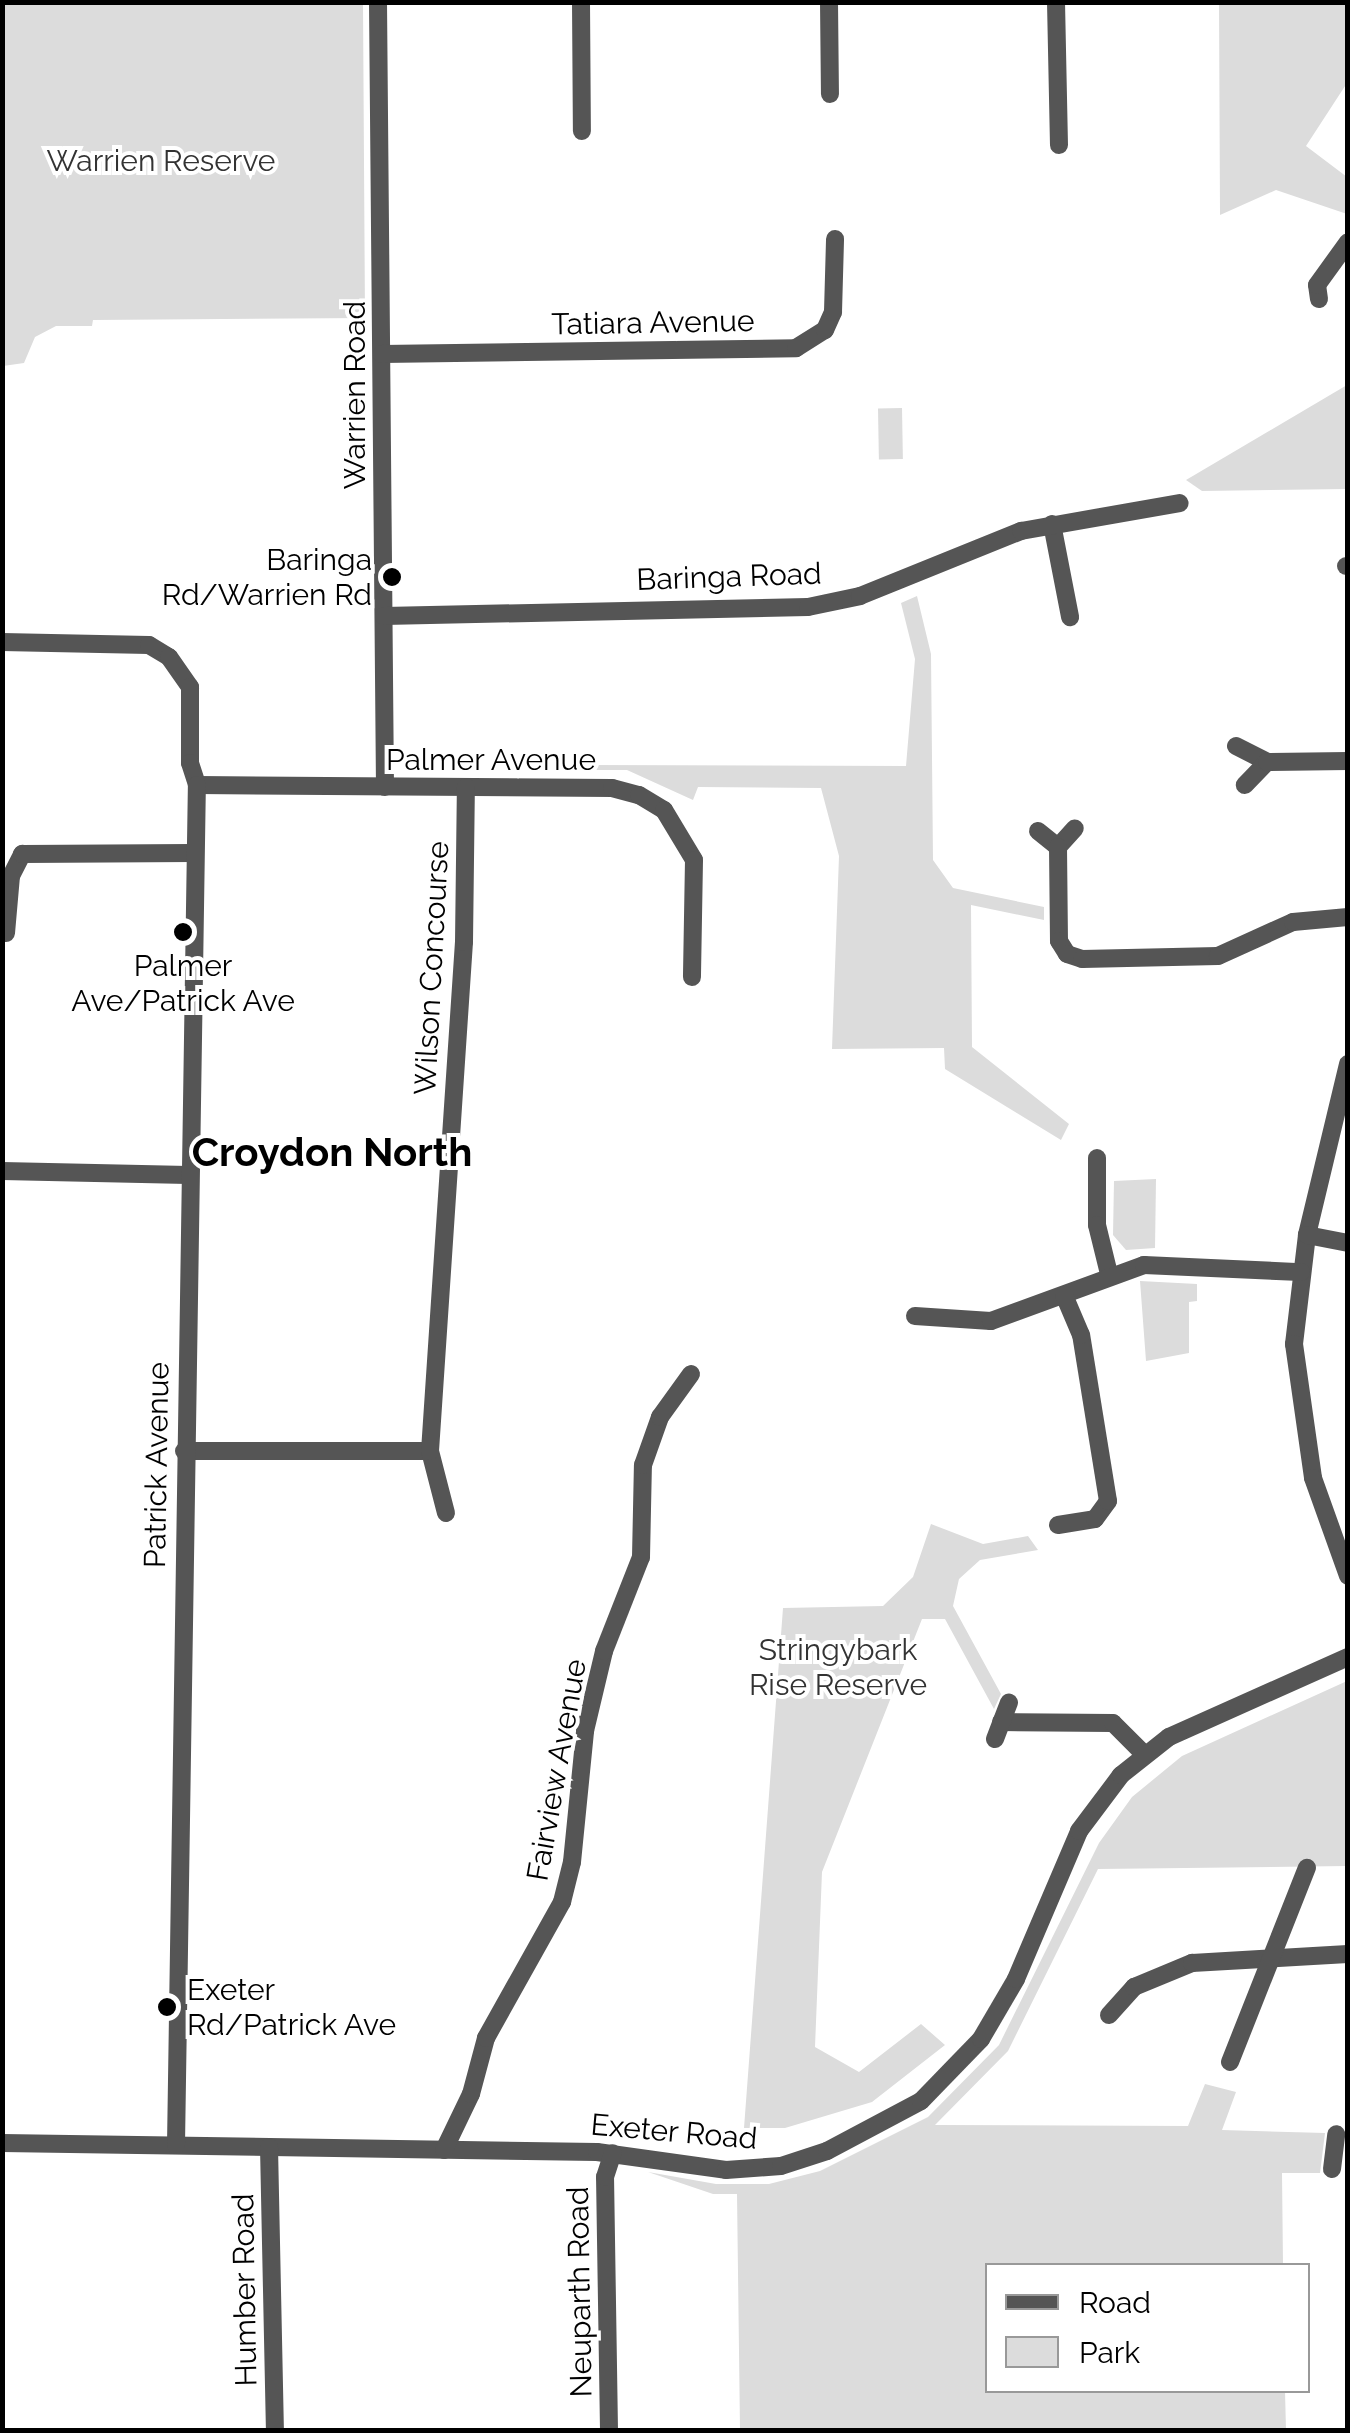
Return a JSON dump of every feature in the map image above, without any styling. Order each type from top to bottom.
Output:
[{"type":"street","name":"Warrien Road","points":[[378,2],[385,787]]},
{"type":"street","points":[[580,2],[582,130]]},
{"type":"street","points":[[829,2],[830,94]]},
{"type":"street","points":[[1056,2],[1059,145]]},
{"type":"street","name":"Tatiara Avenue","points":[[382,354],[796,348],[825,330],[833,312],[835,239]]},
{"type":"street","points":[[1319,299],[1316,285],[1348,242]]},
{"type":"street","name":"Baringa Road","points":[[384,616],[808,607],[860,596],[1052,524],[1180,503]]},
{"type":"street","points":[[1052,524],[1070,618]]},
{"type":"street","name":"Patrick Avenue","points":[[2,642],[148,645],[169,657],[190,687],[190,762],[197,785],[176,2146]]},
{"type":"street","points":[[1236,746],[1267,762],[1348,761]]},
{"type":"street","points":[[1245,785],[1267,762]]},
{"type":"street","name":"Palmer Avenue","points":[[197,785],[612,788],[664,810],[694,860],[692,977]]},
{"type":"street","name":"Wilson Concourse","points":[[446,1513],[430,1451],[464,942],[466,788]]},
{"type":"street","points":[[1075,828],[1058,847],[1058,941],[1066,954],[1082,958],[1218,956],[1293,922],[1348,917]]},
{"type":"street","points":[[1038,830],[1058,847]]},
{"type":"street","points":[[6,933],[11,876],[22,854],[193,854]]},
{"type":"street","points":[[1348,1064],[1307,1235],[1294,1344],[1300,1417],[1348,1576]]},
{"type":"street","points":[[1097,1158],[1097,1225],[1108,1274]]},
{"type":"street","points":[[2,1172],[188,1175]]},
{"type":"street","points":[[1307,1235],[1348,1243]]},
{"type":"street","points":[[915,1316],[992,1321],[1108,1274],[1144,1266],[1301,1272]]},
{"type":"street","points":[[1058,1525],[1095,1519],[1108,1501],[1080,1335],[1064,1295]]},
{"type":"street","name":"Fairview Avenue","points":[[444,2150],[471,2094],[486,2038],[562,1902],[585,1731],[604,1651],[641,1557],[642,1465],[660,1417],[691,1374]]},
{"type":"street","points":[[184,1451],[430,1451]]},
{"type":"street","name":"Exeter Road","points":[[2,2143],[613,2153],[726,2170],[781,2166],[826,2151],[920,2101],[991,2025],[1079,1831],[1144,1754],[1207,1718],[1348,1657]]},
{"type":"street","points":[[1009,1703],[998,1730],[1112,1723],[1144,1754]]},
{"type":"street","points":[[1230,2062],[1307,1868]]},
{"type":"street","points":[[1109,2015],[1134,1987],[1158,1974],[1272,1955],[1348,1954]]},
{"type":"street","points":[[1332,2169],[1340,2145]]},
{"type":"street","name":"Humber Road","points":[[269,2147],[276,2430]]},
{"type":"street","name":"Neuparth Road","points":[[609,2430],[605,2177],[613,2153]]},
{"type":"green space","name":"Warrien Reserve","points":[[2,3],[363,3],[365,318],[93,320],[92,326],[56,326],[35,337],[24,363],[3,366]]},
{"type":"green space","points":[[1219,3],[1347,3],[1347,83],[1306,146],[1347,177],[1347,214],[1276,190],[1220,215]]},
{"type":"green space","points":[[1347,385],[1347,489],[1202,491],[1186,480]]},
{"type":"green space","points":[[878,408],[902,408],[903,459],[879,459]]},
{"type":"green space","points":[[917,596],[931,654],[933,860],[953,888],[1044,907],[1044,920],[971,905],[972,1047],[1069,1124],[1061,1140],[945,1069],[944,1048],[832,1049],[839,856],[821,788],[698,787],[693,800],[627,770],[586,770],[586,765],[906,766],[915,659],[901,603]]},
{"type":"green space","points":[[1156,1179],[1155,1248],[1126,1250],[1113,1235],[1114,1181]]},
{"type":"green space","points":[[1140,1281],[1197,1284],[1197,1301],[1189,1302],[1189,1353],[1146,1361]]},
{"type":"green space","name":"Stringybark Rise Reserve","points":[[931,1524],[983,1544],[1028,1536],[1038,1550],[980,1560],[959,1579],[953,1606],[1001,1694],[994,1709],[945,1619],[922,1619],[822,1872],[815,2047],[859,2072],[921,2024],[945,2045],[872,2102],[785,2128],[744,2128],[783,1608],[883,1606],[913,1577]]},
{"type":"green space","points":[[1347,1681],[1347,1866],[1098,1869],[1008,2051],[935,2125],[1188,2126],[1205,2084],[1236,2092],[1222,2130],[1325,2133],[1320,2173],[1282,2173],[1283,2263],[985,2263],[985,2393],[1285,2393],[1286,2430],[740,2430],[737,2194],[713,2194],[648,2172],[716,2184],[769,2184],[820,2171],[928,2117],[999,2045],[1099,1843],[1132,1797],[1182,1756]]},
{"type":"place","name":"Baringa Rd/Warrien Rd","points":[[392,577]]},
{"type":"place","name":"Palmer Ave/Patrick Ave","points":[[183,932]]},
{"type":"place","name":"Exeter Rd/Patrick Ave","points":[[167,2007]]},
{"type":"district","name":"Croydon North","points":[[332,1152]]}]
